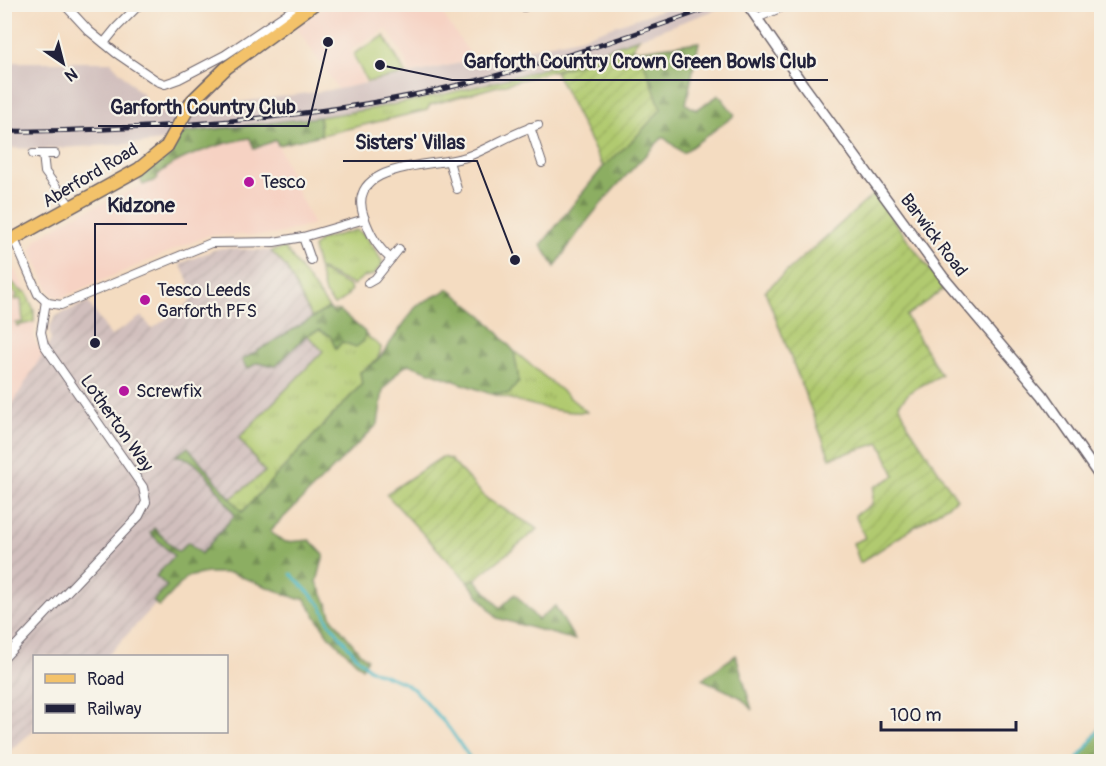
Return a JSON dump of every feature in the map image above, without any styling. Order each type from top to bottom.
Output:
[{"type":"main road","name":"Aberford Road","points":[[10,241],[139,169],[167,146],[192,100],[226,68],[314,4]]},
{"type":"street","points":[[64,4],[89,31],[104,43],[157,81],[165,84],[225,55],[301,4]]},
{"type":"street","points":[[104,43],[140,4]]},
{"type":"street","points":[[513,5],[524,7],[533,4]]},
{"type":"street","name":"Barwick Road","points":[[747,4],[944,278],[1043,395],[1101,480]]},
{"type":"street","points":[[757,18],[789,4]]},
{"type":"street","points":[[392,258],[378,246],[362,209],[363,196],[378,176],[396,170],[466,157],[517,131],[534,126],[542,163]]},
{"type":"street","points":[[33,154],[55,154]]},
{"type":"street","points":[[43,154],[45,172],[71,207]]},
{"type":"street","points":[[449,161],[457,189]]},
{"type":"street","points":[[10,241],[38,294],[54,304],[68,303],[211,243],[223,241],[267,243],[303,237],[365,219]]},
{"type":"street","points":[[303,237],[310,260]]},
{"type":"street","points":[[368,283],[375,279],[399,249]]},
{"type":"street","name":"Lotherton Way","points":[[4,658],[139,516],[146,502],[143,487],[44,345],[41,332],[46,301]]},
{"type":"shaded area","points":[[725,4],[726,6],[617,46],[521,74],[343,114],[167,134],[163,141],[145,143],[45,149],[5,148],[5,62],[111,62],[139,92],[143,92],[143,114],[157,113],[338,89],[579,38],[676,5]]},
{"type":"shaded area","points":[[327,5],[440,5],[438,7],[474,60],[410,73],[405,59],[387,29],[352,49],[351,57],[365,83],[338,89],[296,27]]},
{"type":"shaded area","points":[[250,138],[276,140],[313,224],[274,235],[209,235],[62,297],[56,297],[50,293],[32,253],[36,239],[72,217],[157,179],[165,167],[230,141]]},
{"type":"shaded area","points":[[222,248],[271,251],[286,267],[312,318],[329,308],[385,360],[108,655],[33,655],[33,731],[5,755],[4,418],[51,340],[49,328],[56,316],[88,302],[111,336],[142,316],[152,329],[188,303],[194,293],[180,264]]},
{"type":"shaded area","points":[[5,260],[14,268],[32,303],[35,317],[34,340],[43,354],[5,418]]},
{"type":"green space","points":[[384,36],[406,74],[367,82],[354,56],[355,53]]},
{"type":"green space","points":[[639,38],[631,49],[430,105],[427,110],[321,135],[319,117],[441,95],[521,75]]},
{"type":"green space","points":[[699,42],[686,104],[696,110],[719,95],[735,115],[683,153],[663,137],[592,215],[555,267],[541,245],[603,167],[634,139],[661,109],[639,50]]},
{"type":"green space","points":[[631,49],[639,50],[661,109],[634,139],[603,167],[555,71]]},
{"type":"green space","points":[[319,117],[321,135],[278,145],[276,140],[254,149],[250,138],[239,140],[187,157],[165,169],[157,176],[158,179],[143,185],[139,177],[170,154],[182,133]]},
{"type":"green space","points":[[874,194],[944,289],[906,316],[941,375],[911,391],[899,404],[908,425],[957,499],[860,563],[853,543],[865,538],[855,515],[872,505],[874,487],[895,476],[880,443],[830,458],[765,291]]},
{"type":"green space","points":[[356,230],[371,243],[382,265],[373,275],[363,277],[353,285],[318,268],[313,248],[320,240]]},
{"type":"green space","points":[[285,248],[329,308],[312,318],[286,267],[271,251]]},
{"type":"green space","points":[[319,270],[349,286],[350,292],[339,303],[334,305],[325,294]]},
{"type":"green space","points":[[5,275],[20,290],[26,292],[34,310],[34,322],[17,326],[16,323],[23,322],[21,299],[14,300],[17,294],[5,286]]},
{"type":"green space","points":[[449,289],[483,316],[514,351],[519,381],[509,394],[488,393],[408,364],[383,390],[378,424],[270,531],[286,542],[310,540],[324,555],[317,582],[332,618],[367,659],[362,668],[328,635],[304,598],[298,599],[231,573],[207,573],[187,577],[159,607],[153,601],[167,586],[156,576],[174,556],[150,533],[154,528],[178,552],[188,542],[201,554],[234,516],[216,487],[201,469],[185,457],[176,456],[188,447],[242,512],[362,384],[360,372],[381,356],[417,305]]},
{"type":"green space","points":[[329,308],[335,314],[339,310],[365,332],[364,341],[356,347],[342,342],[336,349],[330,336],[319,330],[307,335],[276,366],[257,363],[247,369],[242,360]]},
{"type":"green space","points":[[335,310],[381,347],[379,356],[360,372],[362,384],[242,512],[230,499],[265,472],[239,438],[323,351],[307,335]]},
{"type":"green space","points":[[514,351],[587,412],[550,409],[488,393],[509,394],[519,381]]},
{"type":"green space","points":[[442,457],[450,459],[487,499],[538,529],[475,579],[467,581],[386,494]]},
{"type":"green space","points":[[475,579],[500,608],[515,594],[538,620],[555,606],[575,640],[497,618],[467,581]]},
{"type":"green space","points":[[736,655],[752,710],[740,697],[702,679]]},
{"type":"green space","points":[[1101,725],[1101,755],[1097,761],[1077,761]]},
{"type":"waterway","points":[[291,574],[321,605],[328,621],[355,655],[369,669],[402,682],[415,690],[449,728],[472,761]]},
{"type":"waterway","points":[[1076,762],[1102,726]]},
{"type":"railway","points":[[4,131],[84,130],[201,123],[314,112],[389,100],[463,84],[560,58],[719,4]]},
{"type":"place","name":"Garforth Country Club","points":[[328,42]]},
{"type":"place","name":"Garforth Country Crown Green Bowls Club","points":[[380,65]]},
{"type":"place","name":"Tesco","points":[[249,182]]},
{"type":"place","name":"Sisters' Villas","points":[[515,260]]},
{"type":"place","name":"Tesco Leeds Garforth PFS","points":[[145,300]]},
{"type":"place","name":"Kidzone","points":[[95,343]]},
{"type":"place","name":"Screwfix","points":[[124,391]]}]
